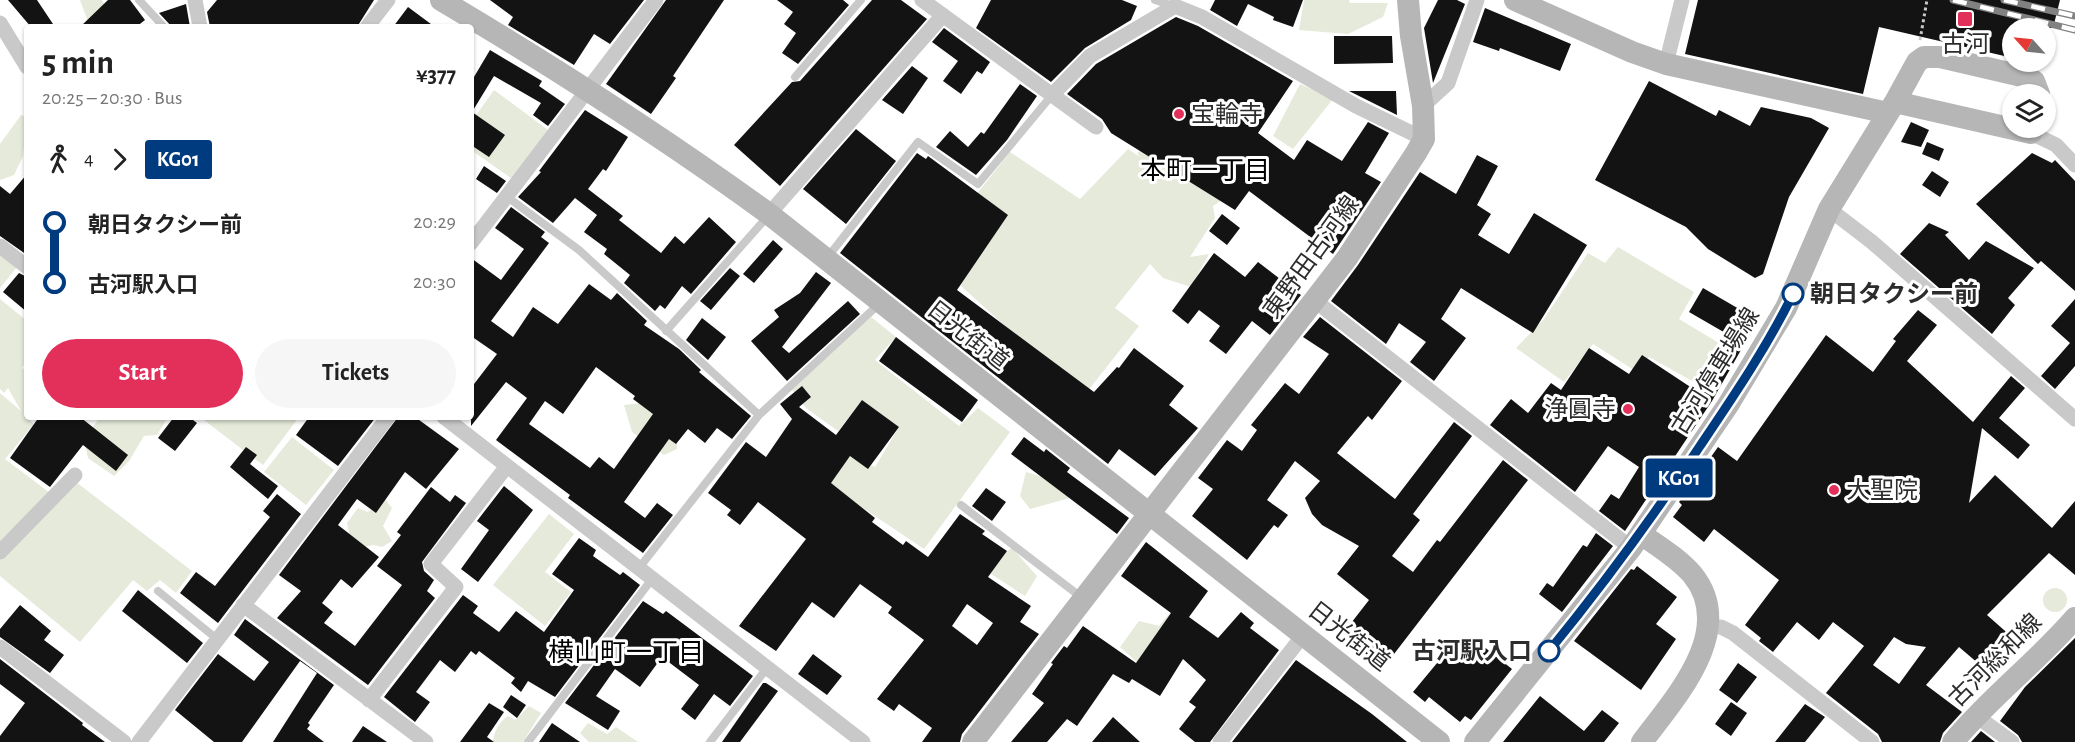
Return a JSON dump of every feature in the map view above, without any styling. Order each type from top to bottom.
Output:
[{"type":"main road","name":"日光街道","points":[[441,0],[588,89],[678,148],[769,214],[1439,742]]},
{"type":"main road","points":[[1408,0],[1411,36],[1423,106],[1424,139]]},
{"type":"main road","points":[[1515,0],[1632,52],[1666,64],[1892,108],[2002,125]]},
{"type":"main road","points":[[1917,62],[1924,57],[1940,57],[2019,75],[2034,81],[2035,84]]},
{"type":"main road","name":"古河停車場線","points":[[1475,742],[1636,541],[1728,405],[1800,281],[1829,209],[1892,108],[1917,62]]},
{"type":"main road","name":"東野田古河線","points":[[973,742],[1347,258],[1424,139]]},
{"type":"main road","points":[[1636,541],[1677,560],[1700,585],[1708,614],[1708,627],[1695,667],[1642,742]]},
{"type":"main road","name":"古河総和線","points":[[1953,742],[1975,715],[2051,645],[2075,618]]},
{"type":"street","points":[[195,0],[199,24]]},
{"type":"street","points":[[369,24],[388,0]]},
{"type":"street","points":[[474,239],[656,0]]},
{"type":"street","points":[[922,0],[1096,127]]},
{"type":"street","points":[[1423,106],[1448,83],[1477,0]]},
{"type":"street","points":[[1666,64],[1682,0]]},
{"type":"street","points":[[1052,95],[1090,56],[1175,6],[1202,17],[1356,106],[1424,139]]},
{"type":"street","points":[[769,214],[943,15]]},
{"type":"street","points":[[0,23],[24,62]]},
{"type":"street","points":[[2045,138],[2072,157]]},
{"type":"street","points":[[1829,209],[1872,242],[2075,419]]},
{"type":"street","points":[[0,246],[24,265]]},
{"type":"street","points":[[1314,300],[1636,541]]},
{"type":"street","points":[[139,742],[386,420]]},
{"type":"street","points":[[448,420],[863,742]]},
{"type":"street","points":[[369,700],[456,586],[431,564],[507,466]]},
{"type":"street","points":[[0,552],[75,475]]},
{"type":"street","points":[[243,605],[426,742]]},
{"type":"street","points":[[1708,627],[1721,627],[1733,633],[1872,742]]},
{"type":"street","points":[[1220,742],[1304,634]]},
{"type":"street","points":[[0,647],[124,742]]},
{"type":"street","points":[[1975,715],[2012,742]]},
{"type":"lane","points":[[139,0],[161,24]]},
{"type":"lane","points":[[795,77],[861,0]]},
{"type":"lane","points":[[1155,0],[1175,6]]},
{"type":"lane","points":[[826,259],[918,142],[978,184],[1052,95]]},
{"type":"lane","points":[[506,196],[579,250],[759,415]]},
{"type":"lane","points":[[666,331],[769,214]]},
{"type":"lane","points":[[639,568],[759,415],[882,302]]},
{"type":"lane","points":[[961,505],[1085,600]]},
{"type":"lane","points":[[528,742],[652,579]]},
{"type":"lane","points":[[158,591],[217,639]]},
{"type":"lane","points":[[710,742],[767,668]]},
{"type":"path","points":[[1917,62],[1927,0]]},
{"type":"green space","points":[[80,0],[102,0],[112,17],[97,24],[89,24]]},
{"type":"green space","points":[[1304,0],[1388,3],[1383,17],[1348,34],[1299,30]]},
{"type":"green space","points":[[1300,84],[1333,99],[1293,149],[1273,136]]},
{"type":"green space","points":[[494,90],[548,130],[511,178],[474,152],[474,118]]},
{"type":"green space","points":[[21,115],[24,116],[23,156],[14,175],[0,180],[0,144]]},
{"type":"green space","points":[[1169,132],[1222,200],[1213,206],[1215,218],[1190,257],[1209,254],[1191,287],[1163,278],[1150,264],[1115,308],[1139,326],[1083,397],[961,286],[969,204],[1010,152],[1080,199],[1128,149],[1140,157],[1137,153]]},
{"type":"green space","points":[[1618,247],[1694,292],[1679,319],[1719,343],[1696,383],[1649,357],[1637,372],[1593,344],[1564,382],[1516,348],[1544,319],[1588,253],[1605,263]]},
{"type":"green space","points":[[0,254],[17,267],[0,288]]},
{"type":"green space","points":[[0,299],[24,319],[23,414],[24,420],[30,420],[34,424],[5,459],[50,493],[0,544],[0,393],[21,411],[8,388],[4,393],[0,389]]},
{"type":"green space","points":[[871,317],[896,337],[875,360],[959,426],[978,408],[1010,432],[924,549],[857,504],[777,440],[785,439],[835,471],[850,456],[875,467],[899,427],[862,400],[838,431],[806,408],[792,390]]},
{"type":"green space","points":[[643,403],[677,439],[677,449],[664,455],[632,432],[624,405]]},
{"type":"green space","points":[[98,420],[166,420],[157,435],[144,436],[129,461],[114,476],[88,458],[84,440]]},
{"type":"green space","points":[[204,420],[297,420],[263,465]]},
{"type":"green space","points":[[292,437],[334,470],[306,505],[264,472]]},
{"type":"green space","points":[[1026,472],[1062,483],[1070,498],[1030,509],[1020,496]]},
{"type":"green space","points":[[76,482],[192,571],[176,593],[160,580],[147,591],[133,580],[80,642],[0,576],[0,557]]},
{"type":"green space","points":[[385,499],[392,508],[383,526],[392,541],[382,547],[374,545],[357,548],[350,538],[347,523],[358,508],[368,512]]},
{"type":"green space","points":[[549,514],[574,534],[545,572],[571,592],[545,626],[493,585]]},
{"type":"green space","points":[[1012,548],[1037,576],[1025,596],[982,568]]},
{"type":"green space","points":[[2055,588],[2060,589],[2066,595],[2066,605],[2060,611],[2055,612],[2050,611],[2044,605],[2043,600],[2044,595],[2050,589]]},
{"type":"green space","points":[[1175,607],[1146,670],[1120,647],[1139,621],[1159,626]]},
{"type":"green space","points":[[529,706],[541,713],[523,742],[493,742],[502,721],[508,716],[515,720]]},
{"type":"green space","points":[[588,723],[607,734],[616,727],[638,742],[589,742],[580,733]]},
{"type":"building","points":[[8,0],[37,0],[53,24],[28,24]]},
{"type":"building","points":[[108,0],[130,0],[145,20],[140,24],[83,24]]},
{"type":"building","points":[[217,0],[374,0],[359,24],[209,24],[207,12]]},
{"type":"building","points":[[490,0],[644,0],[610,44],[594,34],[574,65],[508,25],[513,17]]},
{"type":"building","points":[[666,0],[724,0],[673,76],[676,78],[651,114],[606,84]]},
{"type":"building","points":[[777,0],[843,0],[849,5],[798,64],[782,53],[796,33],[784,24],[793,12]]},
{"type":"building","points":[[872,0],[901,0],[927,19],[780,186],[734,145],[792,82],[800,81]]},
{"type":"building","points":[[991,0],[1122,0],[1137,6],[1131,20],[1085,48],[1051,82],[976,28]]},
{"type":"building","points":[[1215,0],[1303,0],[1293,27],[1273,20],[1274,17],[1248,4],[1237,26],[1210,10]]},
{"type":"building","points":[[1438,0],[1457,0],[1465,4],[1433,83],[1424,28]]},
{"type":"building","points":[[1698,0],[2060,0],[2056,18],[2002,18],[2002,55],[1879,27],[1863,94],[1685,54]]},
{"type":"building","points":[[186,4],[189,24],[169,24],[159,13]]},
{"type":"building","points":[[408,7],[431,24],[395,24]]},
{"type":"building","points":[[1485,8],[1571,44],[1560,71],[1500,48],[1499,51],[1473,42]]},
{"type":"building","name":"宝輪寺","points":[[1176,17],[1198,26],[1293,81],[1258,133],[1294,160],[1307,140],[1342,161],[1368,122],[1389,133],[1365,173],[1381,182],[1333,254],[1249,191],[1235,210],[1111,133],[1102,119],[1067,94],[1096,64]]},
{"type":"building","points":[[944,28],[990,62],[982,74],[977,71],[961,94],[943,81],[958,61],[932,42]]},
{"type":"building","points":[[1334,36],[1392,36],[1393,63],[1334,64]]},
{"type":"building","points":[[490,50],[542,81],[539,86],[565,104],[548,126],[533,115],[541,103],[494,76],[474,109],[474,77]]},
{"type":"building","points":[[912,66],[928,78],[903,114],[882,100]]},
{"type":"building","points":[[1649,81],[1716,116],[1719,110],[1750,126],[1761,107],[1811,118],[1829,128],[1789,197],[1763,274],[1755,278],[1708,249],[1686,227],[1595,180]]},
{"type":"building","points":[[1020,84],[1037,96],[1007,140],[976,175],[936,147],[950,131],[968,147],[981,132],[984,134]]},
{"type":"building","points":[[1349,91],[1396,91],[1397,115]]},
{"type":"building","points":[[585,110],[628,137],[606,171],[603,169],[588,189],[623,216],[619,220],[661,253],[675,236],[684,244],[709,217],[736,242],[691,294],[682,286],[665,309],[660,305],[655,311],[624,283],[630,275],[604,254],[607,249],[584,232],[597,215],[575,198],[553,223],[518,197],[541,172],[539,171]]},
{"type":"building","points":[[474,113],[505,135],[489,157],[474,147]]},
{"type":"building","points":[[1911,122],[1929,130],[1921,147],[1901,142]]},
{"type":"building","points":[[856,129],[896,161],[846,224],[803,189]]},
{"type":"building","points":[[1927,142],[1944,149],[1939,161],[1922,154]]},
{"type":"building","points":[[917,153],[926,159],[928,156],[1008,215],[957,290],[1094,392],[1117,367],[1119,368],[1134,348],[1184,386],[1169,405],[1198,428],[1155,476],[1119,449],[1108,464],[840,253]]},
{"type":"building","points":[[2032,153],[2052,163],[2055,160],[2075,181],[2075,291],[2041,261],[2038,264],[1976,204]]},
{"type":"building","points":[[1477,155],[1498,166],[1477,205],[1491,214],[1478,235],[1509,254],[1534,213],[1587,245],[1533,333],[1461,288],[1441,319],[1466,338],[1434,381],[1410,362],[1426,342],[1399,323],[1386,344],[1331,301],[1420,172],[1456,194]]},
{"type":"building","points":[[484,166],[506,181],[497,193],[476,179]]},
{"type":"building","points":[[1932,171],[1949,182],[1940,197],[1922,185]]},
{"type":"building","points":[[24,178],[24,253],[0,236],[0,186],[10,194]]},
{"type":"building","points":[[511,207],[545,232],[541,237],[549,243],[491,321],[513,337],[533,307],[558,324],[589,284],[611,300],[617,293],[647,321],[644,325],[679,349],[701,370],[699,372],[751,416],[732,439],[717,428],[705,443],[688,429],[676,444],[669,439],[624,502],[645,518],[657,503],[673,515],[643,553],[568,498],[570,495],[496,440],[527,398],[506,382],[471,426],[471,420],[474,420],[474,384],[497,354],[474,338],[474,260],[501,280],[524,249],[495,228]],"holes":[[[596,367],[635,396],[633,399],[653,414],[614,469],[599,457],[590,468],[529,424],[545,401],[563,414]]]},
{"type":"building","points":[[1222,214],[1240,228],[1227,245],[1209,231]]},
{"type":"building","points":[[1929,223],[1949,232],[1945,235],[1969,260],[1986,241],[2034,268],[2008,298],[2015,305],[1992,334],[1900,254]]},
{"type":"building","points":[[773,240],[783,249],[754,283],[743,274]]},
{"type":"building","points":[[1214,253],[1245,277],[1258,262],[1301,295],[1270,335],[1252,321],[1226,354],[1209,341],[1220,326],[1199,310],[1188,324],[1172,311]]},
{"type":"building","points":[[730,268],[740,276],[711,310],[700,301]]},
{"type":"building","points":[[816,272],[831,283],[782,347],[789,353],[848,301],[860,314],[787,381],[751,341],[779,317],[774,310],[800,293]]},
{"type":"building","points":[[19,273],[24,276],[24,310],[3,292]]},
{"type":"building","points":[[1703,288],[1758,320],[1712,401],[1625,531],[1599,511],[1611,494],[1619,499],[1639,467],[1608,446],[1575,492],[1490,425],[1511,399],[1528,413],[1551,383],[1561,390],[1589,348],[1629,374],[1642,355],[1701,394],[1734,338],[1689,312]]},
{"type":"building","points":[[2075,299],[2075,366],[2055,389],[2041,376],[2070,343],[2051,326]]},
{"type":"building","name":"大聖院","points":[[1918,310],[1937,325],[1907,361],[1973,422],[2011,376],[2025,388],[1999,418],[2030,445],[2018,459],[1982,428],[1969,503],[1995,475],[2052,528],[2075,501],[2075,575],[2049,553],[1987,615],[2013,638],[1986,670],[1959,647],[1926,685],[1962,712],[1943,733],[1940,742],[1882,742],[1878,734],[1826,693],[1864,646],[1833,622],[1819,640],[1797,622],[1773,652],[1759,641],[1761,638],[1745,625],[1779,580],[1714,529],[1704,542],[1673,517],[1682,505],[1679,502],[1718,447],[1737,461],[1826,335],[1873,372],[1896,341],[1893,339]],"holes":[[[1894,637],[1906,644],[1926,647],[1899,684],[1873,665]]]},
{"type":"building","points":[[1320,317],[1402,381],[1372,420],[1368,416],[1337,453],[1395,499],[1454,422],[1472,436],[1413,514],[1420,520],[1392,556],[1413,572],[1437,540],[1440,542],[1503,460],[1528,480],[1384,667],[1341,636],[1369,600],[1337,574],[1359,546],[1322,525],[1312,514],[1305,498],[1320,481],[1295,461],[1267,500],[1288,515],[1278,528],[1274,525],[1247,560],[1192,516],[1213,489],[1198,478],[1227,440],[1242,451],[1257,430],[1251,425],[1285,383],[1299,394],[1329,354],[1303,337]]},
{"type":"building","points":[[702,318],[726,337],[708,360],[686,340]]},
{"type":"building","points":[[896,337],[978,400],[962,422],[879,361]]},
{"type":"building","points":[[802,386],[811,397],[799,407],[836,435],[862,400],[899,427],[868,469],[850,456],[831,483],[875,518],[872,522],[903,545],[906,541],[928,557],[960,514],[985,531],[982,534],[1007,551],[988,577],[1031,606],[1020,622],[1039,634],[962,734],[960,742],[922,742],[932,728],[899,704],[894,711],[877,699],[924,640],[888,613],[892,607],[860,584],[834,618],[812,602],[776,651],[739,626],[806,539],[758,502],[740,525],[727,515],[731,510],[708,493],[746,442],[766,457],[792,419],[780,404]],"holes":[[[967,604],[993,623],[977,645],[952,626]]]},
{"type":"building","points":[[37,420],[84,420],[128,455],[116,471],[83,445],[50,487],[10,458]]},
{"type":"building","points":[[172,420],[193,420],[197,423],[175,451],[158,438]]},
{"type":"building","points":[[307,420],[374,420],[338,466],[296,435]]},
{"type":"building","points":[[396,420],[419,420],[459,449],[426,489],[405,472],[376,513],[357,499],[338,525],[379,557],[352,588],[341,579],[322,603],[333,612],[324,623],[355,646],[402,585],[377,566],[401,535],[397,532],[431,487],[450,502],[455,495],[466,503],[422,562],[424,571],[434,580],[427,591],[435,598],[368,685],[277,618],[301,591],[279,575]]},
{"type":"building","points":[[1024,437],[1044,452],[1046,449],[1070,468],[1067,472],[1129,518],[1117,534],[1011,454]]},
{"type":"building","points":[[246,447],[257,455],[250,464],[278,486],[268,499],[230,467]]},
{"type":"building","points":[[504,486],[533,510],[478,582],[461,569],[489,530],[477,521]]},
{"type":"building","points":[[986,488],[1006,502],[992,521],[972,506]]},
{"type":"building","points":[[277,494],[301,514],[218,623],[180,593],[196,572],[215,586],[270,517],[263,511]]},
{"type":"building","points":[[1596,533],[1613,546],[1562,612],[1539,594],[1547,583],[1553,587],[1583,545],[1587,547]]},
{"type":"building","points":[[579,538],[596,550],[593,556],[620,575],[623,572],[640,585],[555,697],[528,681],[521,692],[511,683],[515,678],[479,651],[476,655],[471,651],[455,672],[440,660],[416,692],[430,702],[415,722],[384,697],[463,595],[478,606],[473,613],[499,632],[516,611],[544,632],[574,590],[552,574]]},
{"type":"building","points":[[1146,542],[1208,591],[1189,617],[1218,638],[1241,612],[1254,623],[1250,628],[1279,650],[1210,742],[1195,742],[1179,729],[1196,707],[1189,702],[1206,680],[1183,659],[1160,696],[1132,679],[1129,683],[1113,674],[1077,726],[1067,719],[1047,742],[1011,742],[1044,703],[1032,694],[1053,664],[1051,663],[1064,646],[1067,648],[1083,626],[1136,663],[1171,613],[1121,576]]},
{"type":"building","points":[[1637,566],[1677,597],[1656,624],[1676,639],[1641,690],[1574,641],[1631,569],[1634,570]]},
{"type":"building","points":[[138,590],[203,643],[187,663],[122,611]]},
{"type":"building","points":[[643,601],[663,614],[666,611],[753,676],[730,706],[714,694],[695,720],[681,709],[699,685],[662,657],[640,687],[615,669],[596,696],[620,711],[608,730],[565,703]]},
{"type":"building","points":[[20,605],[51,631],[44,640],[64,655],[50,673],[0,637],[0,629]]},
{"type":"building","points":[[245,619],[334,685],[308,723],[310,725],[307,729],[324,742],[273,742],[317,673],[300,661],[242,742],[214,742],[175,710],[218,654],[254,681],[269,662],[234,635]]},
{"type":"building","points":[[1473,638],[1512,669],[1471,720],[1465,716],[1460,722],[1429,697],[1425,702],[1413,692],[1452,645],[1461,652]]},
{"type":"building","points":[[2075,638],[2075,742],[2022,742],[2018,735],[2000,721],[2025,687]]},
{"type":"building","points":[[813,654],[842,676],[827,695],[798,674]]},
{"type":"building","points":[[0,659],[105,742],[0,742],[0,736],[25,703],[0,684]]},
{"type":"building","points":[[1296,660],[1372,714],[1407,742],[1232,742]]},
{"type":"building","points":[[1738,663],[1757,677],[1737,703],[1719,690]]},
{"type":"building","points":[[763,683],[778,691],[740,742],[722,742]]},
{"type":"building","points":[[511,695],[526,705],[517,718],[503,707]]},
{"type":"building","points":[[1540,696],[1584,731],[1602,710],[1619,723],[1604,742],[1503,742]]},
{"type":"building","points":[[1731,702],[1747,713],[1731,736],[1715,724]]},
{"type":"building","points":[[489,703],[504,712],[487,737],[494,742],[460,742]]},
{"type":"building","points":[[1805,704],[1825,717],[1805,742],[1775,742]]},
{"type":"building","points":[[1113,717],[1140,742],[1092,742]]},
{"type":"building","points":[[552,723],[580,742],[539,742]]},
{"type":"building","points":[[363,726],[387,742],[352,742]]},
{"type":"building","points":[[1981,731],[1995,742],[1971,742]]},
{"type":"railway","points":[[1953,0],[2075,30]]},
{"type":"railway","points":[[2004,0],[2075,16]]},
{"type":"bus line","name":"KG01","points":[[1549,651],[1631,548],[1660,506],[1728,405],[1793,294]]},
{"type":"place","name":"古河","points":[[1965,19]]},
{"type":"place","name":"宝輪寺","points":[[1179,114]]},
{"type":"place","name":"朝日タクシー前","points":[[1793,294]]},
{"type":"place","name":"浄圓寺","points":[[1628,409]]},
{"type":"place","name":"大聖院","points":[[1834,490]]},
{"type":"place","name":"古河駅入口","points":[[1549,651]]},
{"type":"district","name":"本町一丁目","points":[[1205,170]]},
{"type":"district","name":"横山町一丁目","points":[[626,652]]}]
